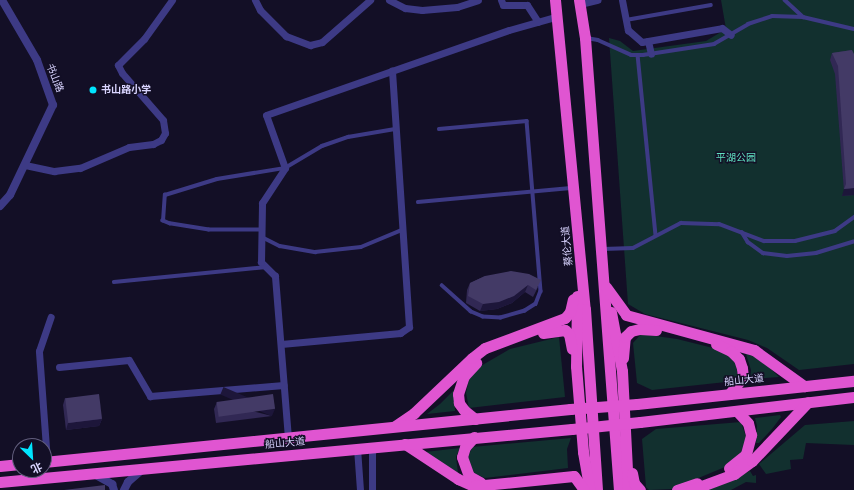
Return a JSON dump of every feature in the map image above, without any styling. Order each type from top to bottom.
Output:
[{"type":"highway","name":"蔡伦大道","points":[[555,0],[558,16],[574,188],[597,490]]},
{"type":"highway","points":[[580,2],[585,38],[600,255],[619,490]]},
{"type":"highway","points":[[474,437],[464,447],[462,457],[469,476],[480,482],[574,470],[577,468],[576,366],[578,236]]},
{"type":"highway","points":[[600,255],[622,370],[628,454],[628,490]]},
{"type":"highway","points":[[393,427],[414,413],[472,358],[485,348],[565,318],[570,312],[577,278]]},
{"type":"highway","points":[[606,287],[626,315],[754,350],[804,386]]},
{"type":"highway","points":[[622,370],[625,337],[631,331],[651,328],[721,345],[731,351],[739,359],[743,377],[729,394]]},
{"type":"highway","points":[[475,419],[464,410],[459,403],[459,387],[471,366],[502,346],[541,334],[564,330],[569,334],[576,366]]},
{"type":"highway","name":"船山大道","points":[[52,460],[570,409],[637,404],[854,381]]},
{"type":"highway","points":[[737,411],[854,397]]},
{"type":"highway","points":[[691,490],[734,474],[752,461],[808,402]]},
{"type":"highway","points":[[677,490],[724,472],[746,454],[751,435],[748,423],[737,411]]},
{"type":"highway","name":"船山大道","points":[[1,484],[144,468],[372,446],[474,437],[577,431],[737,411]]},
{"type":"highway","points":[[577,431],[590,490]]},
{"type":"highway","points":[[405,444],[458,479],[474,486],[574,476],[584,490]]},
{"type":"highway","points":[[628,454],[634,483],[640,490]]},
{"type":"highway","points":[[0,466],[12,465]]},
{"type":"street","name":"书山路","points":[[0,206],[10,195],[25,165],[51,112],[53,99],[37,60],[2,0]]},
{"type":"street","points":[[25,165],[54,171],[80,168],[129,147],[153,144],[161,140],[166,133],[163,120],[122,73],[118,65],[144,39],[164,8],[172,0]]},
{"type":"street","points":[[254,0],[260,10],[286,36],[310,45],[322,42],[370,0]]},
{"type":"street","points":[[389,0],[405,8],[422,10],[457,7],[478,0]]},
{"type":"street","points":[[501,0],[503,5],[527,5],[538,22]]},
{"type":"street","points":[[580,2],[598,0]]},
{"type":"street","points":[[622,0],[628,30],[642,42],[722,28],[731,35]]},
{"type":"street","points":[[288,438],[275,276],[261,262],[262,203],[285,168],[266,115],[392,71],[558,16]]},
{"type":"street","points":[[648,41],[651,54]]},
{"type":"street","points":[[281,344],[400,333],[409,327],[392,71]]},
{"type":"street","points":[[45,438],[39,351],[51,317]]},
{"type":"street","points":[[59,367],[129,360],[150,396],[284,385]]},
{"type":"street","points":[[372,446],[372,490]]},
{"type":"street","points":[[357,448],[360,490]]},
{"type":"street","points":[[124,490],[128,482],[144,468]]},
{"type":"street","points":[[94,474],[112,484],[114,490]]},
{"type":"lane","points":[[785,0],[803,17]]},
{"type":"lane","points":[[626,20],[711,5]]},
{"type":"lane","points":[[585,38],[598,40],[638,55],[714,44],[748,24],[772,16],[803,17],[854,30]]},
{"type":"lane","points":[[638,55],[656,235]]},
{"type":"lane","points":[[439,129],[527,121],[541,292],[536,304],[525,311],[501,318],[483,317],[471,312],[442,286]]},
{"type":"lane","points":[[396,129],[348,137],[322,146],[285,168],[217,179],[165,195],[163,221],[170,224],[209,230],[262,234],[280,246],[316,252],[361,247],[402,230]]},
{"type":"lane","points":[[418,202],[574,188]]},
{"type":"lane","points":[[600,255],[633,248],[681,223],[697,222],[719,224],[742,231],[764,241],[795,242],[835,231],[854,217]]},
{"type":"lane","points":[[742,231],[748,242],[763,253],[787,256],[816,253],[853,242]]},
{"type":"lane","points":[[114,282],[267,267]]},
{"type":"green space","name":"平湖公园","points":[[721,0],[854,0],[854,364],[799,370],[767,348],[748,340],[645,314],[628,304],[609,38],[620,41],[633,51],[706,41],[726,29]]},
{"type":"green space","points":[[641,334],[677,339],[725,351],[736,364],[738,377],[735,381],[652,390],[637,383],[633,343]]},
{"type":"green space","points":[[559,337],[565,397],[469,408],[466,393],[469,379],[479,367],[510,349]]},
{"type":"green space","points":[[745,351],[764,362],[779,377],[750,379],[751,370]]},
{"type":"green space","points":[[454,390],[455,411],[427,414],[440,404]]},
{"type":"green space","points":[[780,415],[781,417],[772,429],[759,443],[756,443],[757,426],[755,418]]},
{"type":"green space","points":[[854,421],[854,445],[806,443],[803,459],[790,460],[791,469],[766,474],[759,464],[805,425]]},
{"type":"green space","points":[[741,422],[746,437],[743,451],[725,467],[672,489],[649,490],[646,487],[642,439],[656,429]]},
{"type":"green space","points":[[571,438],[567,449],[568,468],[485,478],[472,472],[468,458],[472,447]]},
{"type":"green space","points":[[460,448],[456,457],[458,473],[425,452]]},
{"type":"green space","points":[[750,471],[753,476],[756,475],[756,483],[746,482],[731,490],[707,490]]},
{"type":"building","points":[[852,50],[854,54],[854,188],[844,189],[846,184],[838,66],[832,53]]},
{"type":"building","points":[[511,271],[529,274],[541,280],[536,290],[528,285],[514,296],[499,302],[483,304],[468,296],[470,283],[485,276]]},
{"type":"building","points":[[99,394],[102,419],[68,423],[65,398]]},
{"type":"building","points":[[273,394],[275,409],[219,417],[217,402]]},
{"type":"building","points":[[105,485],[105,490],[64,490]]},
{"type":"place","name":"书山路小学","points":[[93,90]]}]
